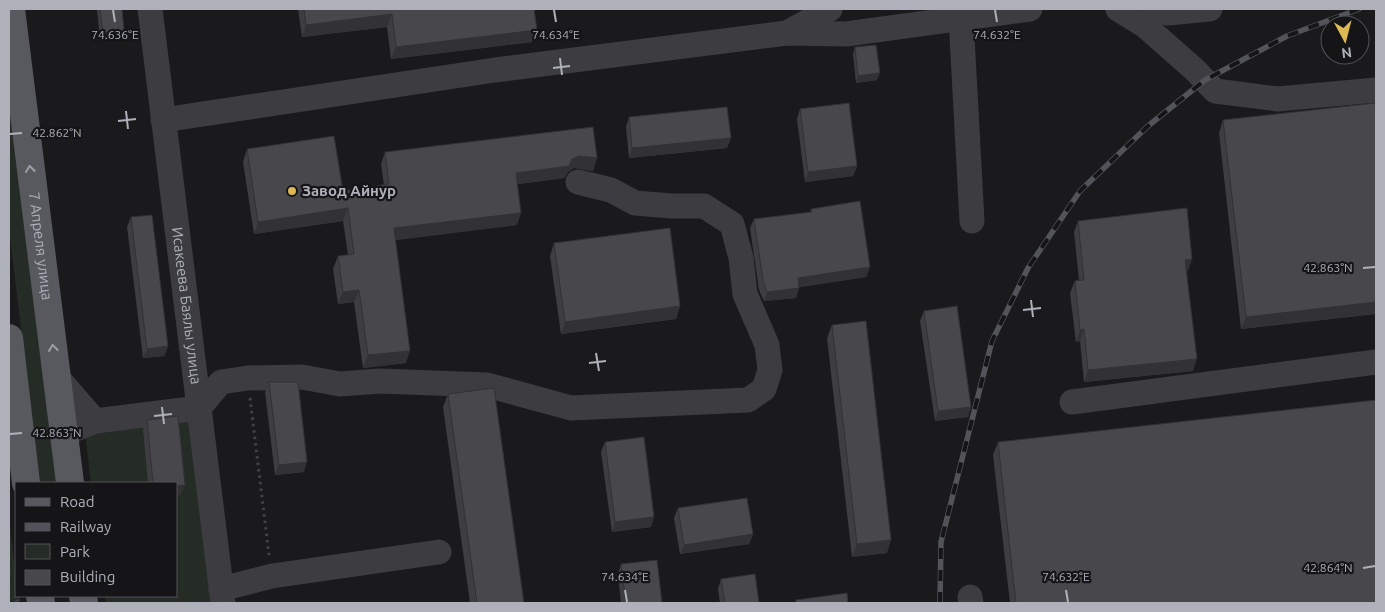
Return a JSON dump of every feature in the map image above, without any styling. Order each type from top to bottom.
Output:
[{"type":"main road","name":"7 Апреля улица","points":[[11,9],[70,482]]},
{"type":"main road","points":[[9,338],[14,434],[26,482]]},
{"type":"street","name":"Исакеева Баялы улица","points":[[150,9],[222,596]]},
{"type":"street","points":[[787,33],[830,9]]},
{"type":"street","points":[[164,120],[496,70],[787,33],[846,34],[1030,9]]},
{"type":"street","points":[[1118,9],[1144,25],[1195,70],[1215,91],[1278,99],[1376,90]]},
{"type":"street","points":[[1152,9],[1168,13],[1210,9]]},
{"type":"street","points":[[961,18],[972,221]]},
{"type":"street","points":[[64,434],[95,421],[200,408],[221,382],[248,378],[302,377],[340,384],[380,381],[487,385],[571,408],[748,400],[764,389],[770,370],[767,345],[745,294],[741,258],[732,224],[704,206],[635,203],[611,190],[578,182]]},
{"type":"street","points":[[1072,402],[1376,362]]},
{"type":"street","points":[[56,376],[95,421]]},
{"type":"street","points":[[222,596],[272,576],[439,552]]},
{"type":"path","points":[[248,378],[272,576]]},
{"type":"green space","points":[[9,100],[56,482],[40,482],[9,230]]},
{"type":"green space","points":[[193,420],[223,603],[106,603],[105,597],[178,597],[178,482],[91,482],[85,433]]},
{"type":"green space","points":[[9,519],[15,569],[15,597],[19,597],[20,603],[9,603]]},
{"type":"building","points":[[100,9],[122,9],[124,31],[103,33]]},
{"type":"building","points":[[304,9],[534,9],[537,30],[396,47],[392,14],[306,25]]},
{"type":"building","points":[[876,45],[880,73],[858,76],[855,47]]},
{"type":"building","points":[[849,103],[857,166],[808,172],[800,109]]},
{"type":"building","points":[[1376,103],[1376,302],[1246,317],[1223,120]]},
{"type":"building","points":[[727,107],[731,138],[632,148],[629,117]]},
{"type":"building","points":[[593,127],[597,158],[579,156],[572,159],[569,166],[516,173],[521,213],[394,228],[410,351],[368,355],[359,290],[343,292],[338,256],[354,254],[348,208],[258,222],[247,149],[334,136],[343,191],[389,184],[385,152]]},
{"type":"building","points":[[860,201],[870,267],[798,278],[799,288],[767,292],[763,280],[754,219],[812,212],[811,209]]},
{"type":"building","points":[[1187,208],[1192,259],[1185,260],[1197,359],[1088,370],[1084,329],[1080,330],[1075,281],[1084,280],[1078,221]]},
{"type":"building","points":[[152,215],[168,346],[147,349],[131,217]]},
{"type":"building","points":[[670,228],[680,306],[565,322],[554,243]]},
{"type":"building","points":[[957,306],[971,407],[938,411],[924,311]]},
{"type":"building","points":[[866,321],[891,540],[857,544],[832,325]]},
{"type":"building","points":[[269,382],[298,382],[307,462],[279,465]]},
{"type":"building","points":[[494,388],[524,603],[477,603],[448,394]]},
{"type":"building","points":[[1376,400],[1376,603],[1016,603],[998,442]]},
{"type":"building","points":[[178,416],[185,485],[178,486],[178,482],[153,482],[147,420]]},
{"type":"building","points":[[644,437],[654,517],[615,522],[605,442]]},
{"type":"building","points":[[747,498],[753,534],[684,545],[678,508]]},
{"type":"building","points":[[657,560],[662,603],[626,603],[621,564]]},
{"type":"building","points":[[755,574],[759,603],[725,603],[721,579]]},
{"type":"building","points":[[847,593],[848,603],[796,603],[796,600]]},
{"type":"railway","points":[[940,603],[941,542],[992,341],[1028,268],[1080,191],[1148,126],[1205,80],[1287,36],[1359,9]]},
{"type":"place","name":"Завод Айнур","points":[[292,191]]}]
